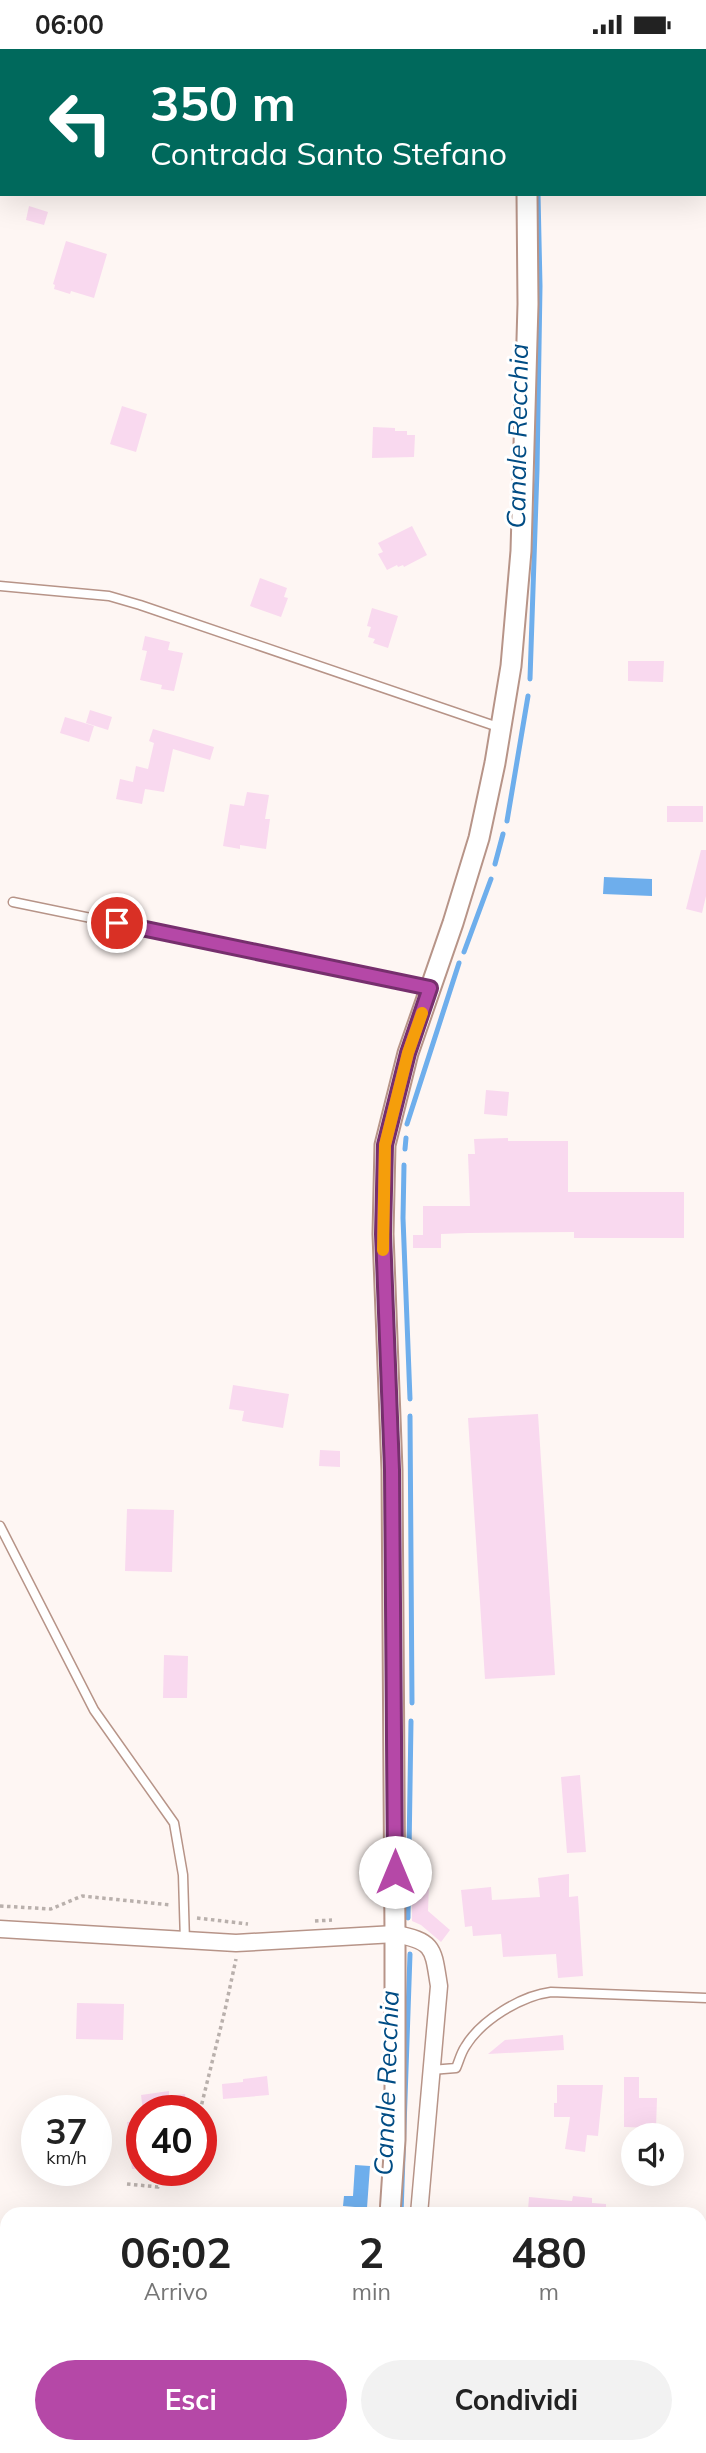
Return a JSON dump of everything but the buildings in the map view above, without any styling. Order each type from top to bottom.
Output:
[{"type":"street","points":[[390,2207],[395,2140],[395,1934],[392,1470],[383,1234],[385,1145],[408,1053],[479,838],[511,666],[521,551],[528,304],[527,196]]},
{"type":"street","points":[[0,1929],[185,1942],[236,1943],[395,1934],[417,1938],[431,1949],[439,1986],[420,2207]]},
{"type":"lane","points":[[0,586],[109,596],[501,728]]},
{"type":"lane","points":[[13,901],[430,988]]},
{"type":"lane","points":[[0,1526],[94,1710],[174,1823],[183,1875],[185,1942]]},
{"type":"lane","points":[[431,2070],[456,2068],[465,2047],[481,2029],[510,2006],[533,1994],[706,1998]]},
{"type":"path","points":[[204,2095],[226,2010],[237,1953],[236,1943]]},
{"type":"water","points":[[604,877],[652,879],[652,896],[603,894]]},
{"type":"water","points":[[355,2165],[370,2166],[367,2207],[343,2206],[344,2196],[353,2196]]},
{"type":"waterway","name":"Canale Recchia","points":[[530,679],[537,470],[540,286],[538,196]]},
{"type":"waterway","name":"Canale Recchia","points":[[507,821],[528,696]]},
{"type":"waterway","name":"Canale Recchia","points":[[495,864],[503,834]]},
{"type":"waterway","name":"Canale Recchia","points":[[464,952],[491,879]]},
{"type":"waterway","name":"Canale Recchia","points":[[407,1124],[459,963]]},
{"type":"waterway","name":"Canale Recchia","points":[[405,1149],[406,1138]]},
{"type":"waterway","name":"Canale Recchia","points":[[404,1165],[403,1218],[410,1399]]},
{"type":"waterway","name":"Canale Recchia","points":[[410,1416],[412,1703]]},
{"type":"waterway","name":"Canale Recchia","points":[[408,1918],[411,1721]]},
{"type":"waterway","name":"Canale Recchia","points":[[401,2207],[410,1954]]},
{"type":"slow traffic","points":[[383,1250],[385,1145],[408,1053],[422,1013]]},
{"type":"route","points":[[117,923],[430,988],[408,1053],[385,1145],[383,1234],[392,1470],[395,1872]]}]
